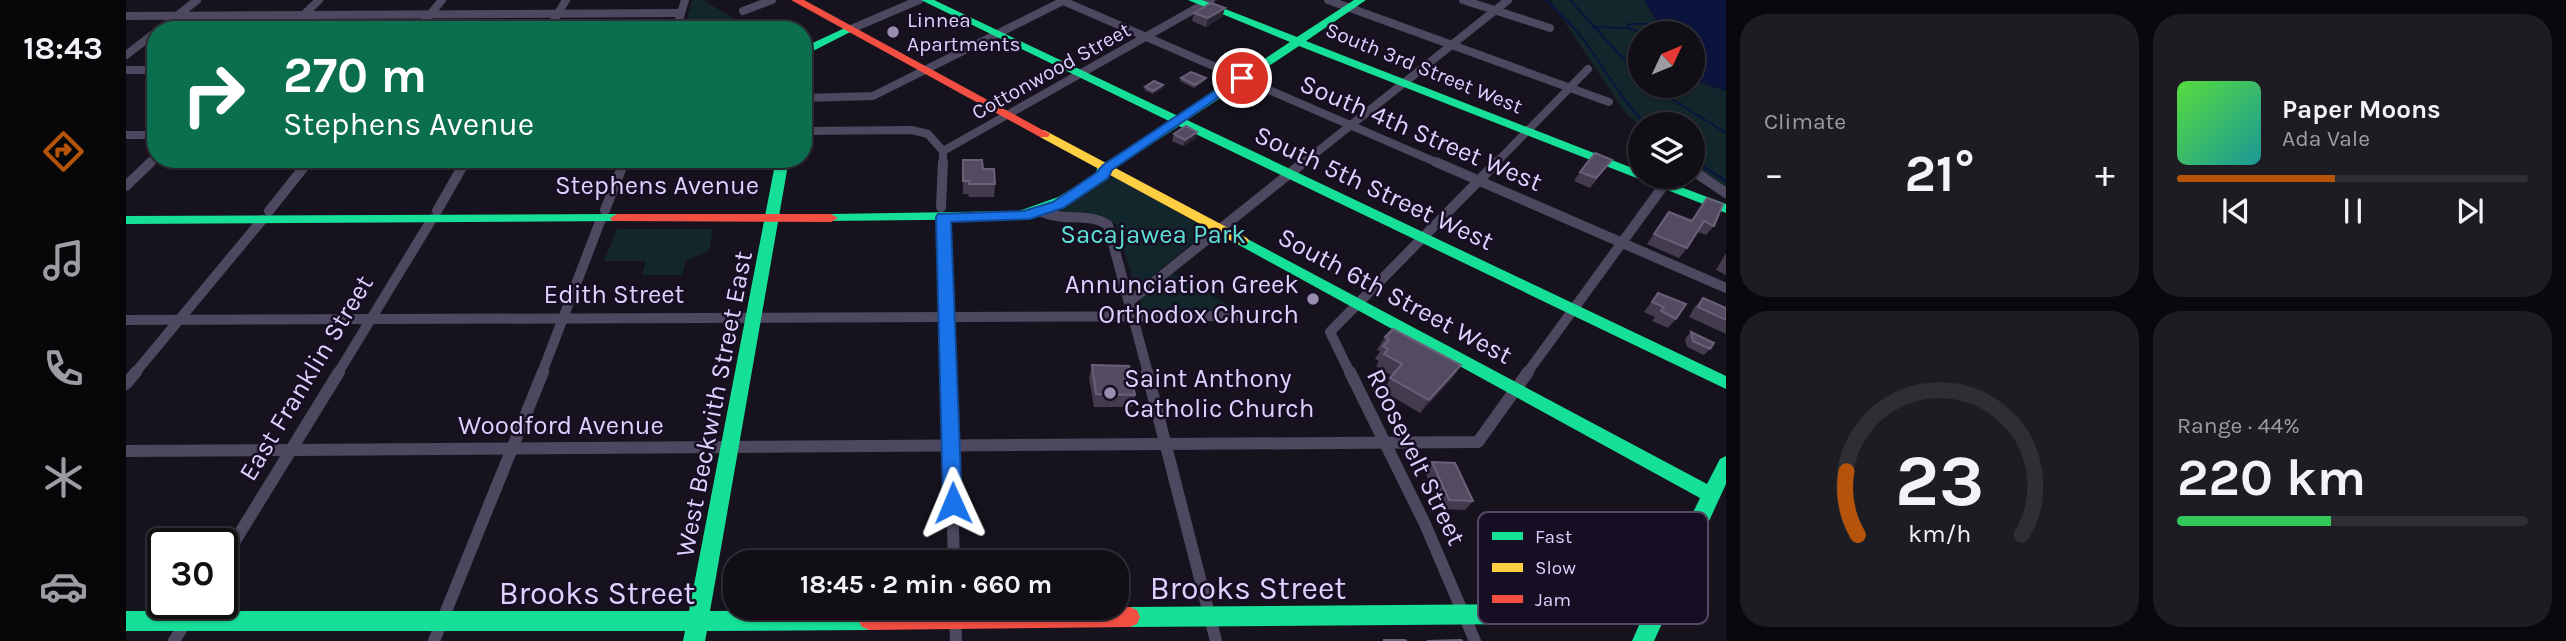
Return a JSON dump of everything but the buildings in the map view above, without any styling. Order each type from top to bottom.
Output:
[{"type":"main road","name":"South 6th Street West","points":[[796,0],[1719,499]]},
{"type":"main road","name":"South 5th Street West","points":[[926,0],[1726,383]]},
{"type":"main road","name":"South 3rd Street West","points":[[1203,1],[1628,171]]},
{"type":"main road","points":[[1105,169],[1355,4]]},
{"type":"main road","points":[[812,47],[851,29]]},
{"type":"main road","name":"West Beckwith Street East","points":[[694,641],[782,168]]},
{"type":"main road","name":"Stephens Avenue","points":[[126,220],[265,216],[942,212],[1032,205],[1051,199],[1094,170],[1105,169],[1103,175],[1058,205],[1042,212],[1003,217],[942,212]]},
{"type":"main road","name":"South 3rd Street West","points":[[1672,189],[1726,209]]},
{"type":"main road","name":"Stephens Avenue","points":[[126,212],[265,216]]},
{"type":"main road","points":[[1708,519],[1719,499],[1726,464]]},
{"type":"main road","name":"Brooks Street","points":[[1129,614],[1478,615]]},
{"type":"main road","name":"Brooks Street","points":[[126,621],[727,620]]},
{"type":"main road","points":[[1643,641],[1651,624]]},
{"type":"street","points":[[170,21],[197,0]]},
{"type":"street","points":[[297,21],[319,0]]},
{"type":"street","points":[[424,21],[442,0]]},
{"type":"street","points":[[553,21],[566,0]]},
{"type":"street","points":[[679,21],[685,0]]},
{"type":"street","points":[[743,11],[772,0]]},
{"type":"street","points":[[851,29],[919,0]]},
{"type":"street","points":[[812,98],[873,96],[1063,0]]},
{"type":"street","name":"South 4th Street West","points":[[1063,0],[1726,288]]},
{"type":"street","points":[[1328,0],[1355,4],[1451,45],[1609,102]]},
{"type":"street","points":[[1463,0],[1550,28]]},
{"type":"street","points":[[1216,641],[1167,444],[1132,318],[1130,301],[1508,0]]},
{"type":"street","name":"Cottonwood Street","points":[[943,151],[1147,37],[1203,1]]},
{"type":"street","points":[[126,16],[681,13]]},
{"type":"street","points":[[126,55],[147,39]]},
{"type":"street","points":[[1357,302],[1588,69]]},
{"type":"street","points":[[126,70],[147,70]]},
{"type":"street","points":[[812,131],[912,130],[928,134],[943,151],[942,212],[954,550]]},
{"type":"street","points":[[126,135],[147,135]]},
{"type":"street","points":[[126,186],[147,166]]},
{"type":"street","points":[[126,384],[304,168]]},
{"type":"street","name":"East Franklin Street","points":[[238,536],[462,168]]},
{"type":"street","points":[[434,641],[565,317],[621,168]]},
{"type":"street","points":[[1705,179],[1726,193]]},
{"type":"street","points":[[1516,389],[1620,242],[1662,189]]},
{"type":"street","name":"Stephens Avenue","points":[[1042,212],[1051,218],[1105,221],[1130,301]]},
{"type":"street","name":"Roosevelt Street","points":[[1357,302],[1330,332],[1425,524],[1475,641]]},
{"type":"street","name":"Edith Street","points":[[126,320],[1233,316]]},
{"type":"street","name":"Woodford Avenue","points":[[126,451],[1478,442],[1516,389]]},
{"type":"street","points":[[174,641],[187,620]]},
{"type":"street","points":[[955,620],[956,641]]},
{"type":"green space","points":[[692,0],[703,0],[738,21],[686,21]]},
{"type":"green space","points":[[1550,0],[1644,0],[1657,21],[1628,21],[1628,98],[1705,98],[1705,84],[1726,91],[1726,188],[1705,173],[1705,112],[1626,114]]},
{"type":"green space","name":"Sacajawea Park","points":[[1111,177],[1209,230],[1144,282],[1133,280],[1116,224],[1096,215],[1057,213]]},
{"type":"green space","points":[[617,229],[713,229],[709,251],[686,261],[682,275],[642,275],[646,261],[604,261]]},
{"type":"green space","points":[[1172,273],[1230,306],[1226,310],[1152,312],[1141,307],[1140,299]]},
{"type":"shaded area","points":[[1644,0],[1726,0],[1726,91],[1705,84],[1705,21],[1657,21]]},
{"type":"waterway","points":[[1546,0],[1583,38],[1635,112]]},
{"type":"waterway","points":[[1570,0],[1595,27]]},
{"type":"waterway","points":[[1595,27],[1628,28]]},
{"type":"waterway","points":[[1595,27],[1628,64]]},
{"type":"waterway","points":[[1670,98],[1726,133]]},
{"type":"waterway","points":[[1705,168],[1726,181]]},
{"type":"traffic: fast","points":[[926,0],[1726,383]]},
{"type":"traffic: fast","points":[[1193,0],[1628,171]]},
{"type":"traffic: fast","points":[[1102,171],[1361,0]]},
{"type":"traffic: fast","points":[[812,47],[851,29]]},
{"type":"traffic: fast","points":[[694,641],[732,447],[781,168]]},
{"type":"traffic: fast","points":[[831,218],[1019,215],[1063,200],[1103,175],[1102,171]]},
{"type":"traffic: fast","points":[[1674,189],[1726,209]]},
{"type":"traffic: fast","points":[[126,220],[617,218]]},
{"type":"traffic: fast","points":[[1242,241],[1711,495]]},
{"type":"traffic: fast","points":[[1703,512],[1726,464]]},
{"type":"traffic: fast","points":[[1130,617],[1478,614]]},
{"type":"traffic: fast","points":[[126,621],[459,623],[869,620]]},
{"type":"traffic: fast","points":[[1643,641],[1651,624]]},
{"type":"traffic: slow","points":[[1044,134],[1242,241]]},
{"type":"traffic: jam","points":[[796,0],[1044,134]]},
{"type":"traffic: jam","points":[[617,218],[831,218]]},
{"type":"place","name":"Linnea Apartments","points":[[893,32]]},
{"type":"place","name":"Annunciation Greek Orthodox Church","points":[[1313,299]]},
{"type":"place","name":"Saint Anthony Catholic Church","points":[[1110,393]]},
{"type":"route","points":[[953,503],[943,217],[1025,216],[1058,205],[1103,175],[1102,171],[1107,167],[1242,78]]}]
